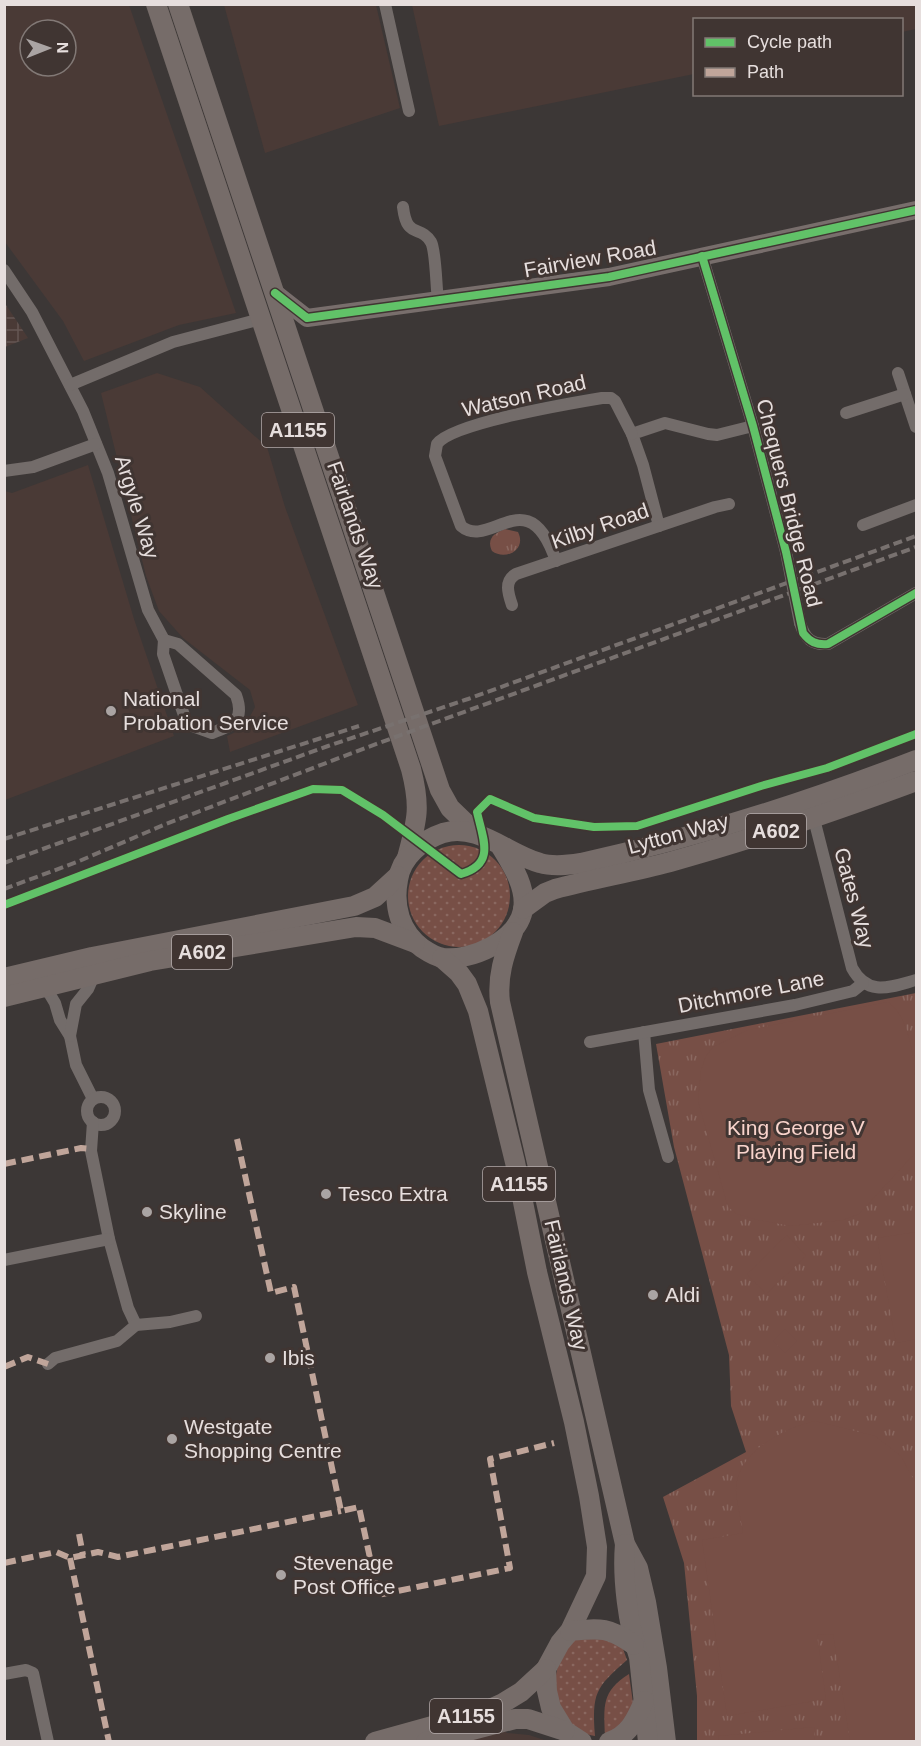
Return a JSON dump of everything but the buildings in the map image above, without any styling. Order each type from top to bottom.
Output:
[{"type":"main road","name":"Fairlands Way","points":[[156,4],[411,769],[418,794],[417,817],[403,867]]},
{"type":"main road","name":"Fairlands Way","points":[[178,4],[440,790],[450,808],[476,833]]},
{"type":"main road","name":"Lytton Way","points":[[403,867],[418,847],[431,838],[445,832],[461,831],[489,838],[501,847],[541,863],[566,866],[581,863],[681,839],[757,817],[916,760]]},
{"type":"main road","name":"Lytton Way","points":[[523,909],[555,889],[669,862],[814,819],[916,781]]},
{"type":"main road","points":[[442,958],[489,948],[513,932],[523,909],[519,880],[501,847]]},
{"type":"main road","name":"A602","points":[[403,867],[395,895],[398,915],[406,932],[416,943],[442,958]]},
{"type":"main road","name":"A602","points":[[4,978],[92,957],[354,906],[375,897],[403,867]]},
{"type":"main road","name":"A602","points":[[4,997],[95,973],[221,948],[356,927],[375,928],[416,943]]},
{"type":"main road","name":"Fairlands Way","points":[[513,932],[499,973],[500,1002],[625,1544],[638,1568],[646,1602],[666,1742]]},
{"type":"main road","name":"Fairlands Way","points":[[442,958],[459,973],[467,984],[478,1011],[515,1162],[537,1272],[574,1422],[597,1547],[596,1576],[570,1631],[560,1643],[546,1669]]},
{"type":"main road","name":"Fairlands Way","points":[[625,1544],[623,1569],[634,1645],[639,1657],[648,1742]]},
{"type":"main road","points":[[570,1631],[611,1630],[634,1645]]},
{"type":"main road","name":"A1155","points":[[546,1669],[547,1691],[551,1708],[573,1736]]},
{"type":"main road","name":"A1155","points":[[375,1742],[483,1712],[521,1692],[546,1669]]},
{"type":"main road","points":[[609,1742],[629,1731],[644,1701]]},
{"type":"main road","name":"A1155","points":[[426,1742],[515,1719],[528,1719],[573,1736]]},
{"type":"street","points":[[385,4],[409,111]]},
{"type":"street","points":[[403,207],[405,221],[410,228],[430,242],[434,251],[438,300]]},
{"type":"street","name":"Fairview Road","points":[[307,318],[609,277],[916,210]]},
{"type":"street","name":"Chequers Bridge Road","points":[[702,256],[753,426],[786,552],[803,633],[808,640],[817,645],[828,644],[916,594]]},
{"type":"street","name":"Argyle Way","points":[[4,270],[32,312],[70,385],[108,473],[148,610],[164,640],[163,654],[187,724],[212,733],[231,726],[240,715],[240,705],[236,695],[177,644],[164,640]]},
{"type":"street","points":[[274,293],[307,318],[292,346]]},
{"type":"street","points":[[70,385],[173,342],[261,319]]},
{"type":"street","points":[[898,373],[916,428]]},
{"type":"street","points":[[846,413],[905,394]]},
{"type":"street","name":"Watson Road","points":[[556,561],[545,535],[537,526],[527,521],[510,520],[472,532],[460,526],[435,456],[437,444],[444,436],[510,416],[611,398],[615,401],[632,434],[643,465],[659,526]]},
{"type":"street","points":[[632,434],[665,423],[708,434],[724,433],[753,426]]},
{"type":"street","points":[[4,471],[33,466],[96,444]]},
{"type":"street","name":"Kilby Road","points":[[512,605],[508,589],[513,576],[729,504]]},
{"type":"street","points":[[863,525],[916,505]]},
{"type":"street","name":"Gates Way","points":[[814,819],[852,968],[863,983]]},
{"type":"street","points":[[70,1036],[76,1004],[88,989],[95,973]]},
{"type":"street","points":[[863,983],[878,988],[916,980]]},
{"type":"street","name":"Ditchmore Lane","points":[[590,1042],[795,1005],[853,991],[863,983]]},
{"type":"street","points":[[39,988],[49,993],[70,1036],[76,1065],[93,1099]]},
{"type":"street","points":[[644,1032],[649,1090],[668,1157]]},
{"type":"street","points":[[108,1098],[115,1107],[113,1118],[104,1125],[93,1122],[87,1114],[87,1108],[93,1099],[108,1098]]},
{"type":"street","points":[[93,1122],[91,1151],[109,1239],[125,1297],[136,1325]]},
{"type":"street","points":[[4,1260],[109,1239]]},
{"type":"street","points":[[48,1364],[55,1358],[117,1341],[136,1325],[170,1322],[196,1316]]},
{"type":"street","points":[[4,1674],[26,1670],[33,1673],[48,1742]]},
{"type":"shaded area","points":[[916,4],[916,29],[903,32],[903,18],[693,18],[693,74],[439,126],[412,5]]},
{"type":"shaded area","points":[[4,5],[129,5],[236,313],[179,325],[84,361],[63,321],[5,242]]},
{"type":"shaded area","points":[[224,5],[376,5],[400,108],[265,153]]},
{"type":"shaded area","points":[[4,302],[28,338],[5,347],[4,347]]},
{"type":"shaded area","points":[[157,373],[200,387],[267,447],[285,507],[358,705],[230,752],[227,736],[244,728],[255,707],[250,690],[183,638],[159,611],[146,576],[101,393]]},
{"type":"shaded area","points":[[88,465],[134,619],[174,736],[5,800],[5,491],[12,493]]},
{"type":"shaded area","points":[[499,1728],[507,1733],[529,1735],[547,1741],[453,1742]]},
{"type":"green space","points":[[505,529],[518,532],[520,544],[513,552],[497,554],[490,546],[491,539]]},
{"type":"green space","points":[[459,845],[479,849],[495,860],[506,876],[510,896],[506,916],[495,932],[479,943],[459,947],[439,943],[423,932],[412,916],[408,896],[412,876],[423,860],[439,849]]},
{"type":"green space","name":"King George V Playing Field","points":[[916,993],[916,1741],[697,1741],[697,1696],[684,1563],[663,1497],[746,1452],[731,1406],[729,1355],[674,1147],[656,1044]]},
{"type":"green space","points":[[888,1002],[899,1013],[912,1049],[917,1116],[916,1152],[859,1214],[843,1220],[791,1226],[737,1214],[728,1207],[698,1101],[701,1070],[706,1056],[713,1047],[748,1030]]},
{"type":"green space","points":[[916,1232],[916,1339],[896,1343],[877,1238]]},
{"type":"green space","points":[[787,1235],[806,1256],[766,1294],[747,1274]]},
{"type":"green space","points":[[785,1329],[797,1341],[785,1353],[773,1341]]},
{"type":"green space","points":[[815,1421],[875,1436],[901,1456],[916,1484],[916,1741],[850,1741],[833,1634],[817,1635],[826,1699],[727,1716],[702,1540],[743,1533],[736,1491],[738,1477],[744,1465],[763,1444],[789,1430]]},
{"type":"green space","points":[[591,1633],[622,1646],[627,1660],[608,1678],[598,1692],[594,1710],[595,1736],[581,1731],[570,1722],[557,1696],[556,1681],[558,1666],[564,1652],[575,1640]]},
{"type":"green space","points":[[629,1674],[633,1703],[629,1719],[605,1736],[606,1700],[613,1687]]},
{"type":"green space","points":[[814,1727],[815,1741],[719,1741],[718,1736]]},
{"type":"railway","points":[[4,863],[328,746],[468,699],[916,536]]},
{"type":"railway","points":[[4,889],[368,747],[916,547]]},
{"type":"railway","points":[[4,839],[359,726]]},
{"type":"marked path","points":[[237,1139],[271,1293],[294,1287],[341,1511],[359,1507],[378,1595],[510,1568],[490,1459],[554,1443]]},
{"type":"marked path","points":[[4,1164],[81,1148],[91,1149]]},
{"type":"marked path","points":[[4,1367],[28,1357],[48,1364]]},
{"type":"marked path","points":[[4,1563],[56,1552],[70,1558],[98,1552],[118,1557],[341,1511]]},
{"type":"marked path","points":[[79,1534],[83,1555]]},
{"type":"marked path","points":[[70,1558],[109,1742]]},
{"type":"cycle path","points":[[275,293],[307,318],[609,277],[916,210]]},
{"type":"cycle path","points":[[702,256],[753,426],[786,552],[803,633],[814,642],[828,644],[916,593]]},
{"type":"cycle path","points":[[4,905],[313,789],[342,790],[383,815],[461,874],[472,870],[483,857],[484,841],[477,812],[490,799],[534,818],[594,827],[637,826],[761,786],[827,768],[916,734]]},
{"type":"place","name":"National Probation Service","points":[[111,711]]},
{"type":"place","name":"Tesco Extra","points":[[326,1194]]},
{"type":"place","name":"Skyline","points":[[147,1212]]},
{"type":"place","name":"Aldi","points":[[653,1295]]},
{"type":"place","name":"Ibis","points":[[270,1358]]},
{"type":"place","name":"Westgate Shopping Centre","points":[[172,1439]]},
{"type":"place","name":"Stevenage Post Office","points":[[281,1575]]}]
